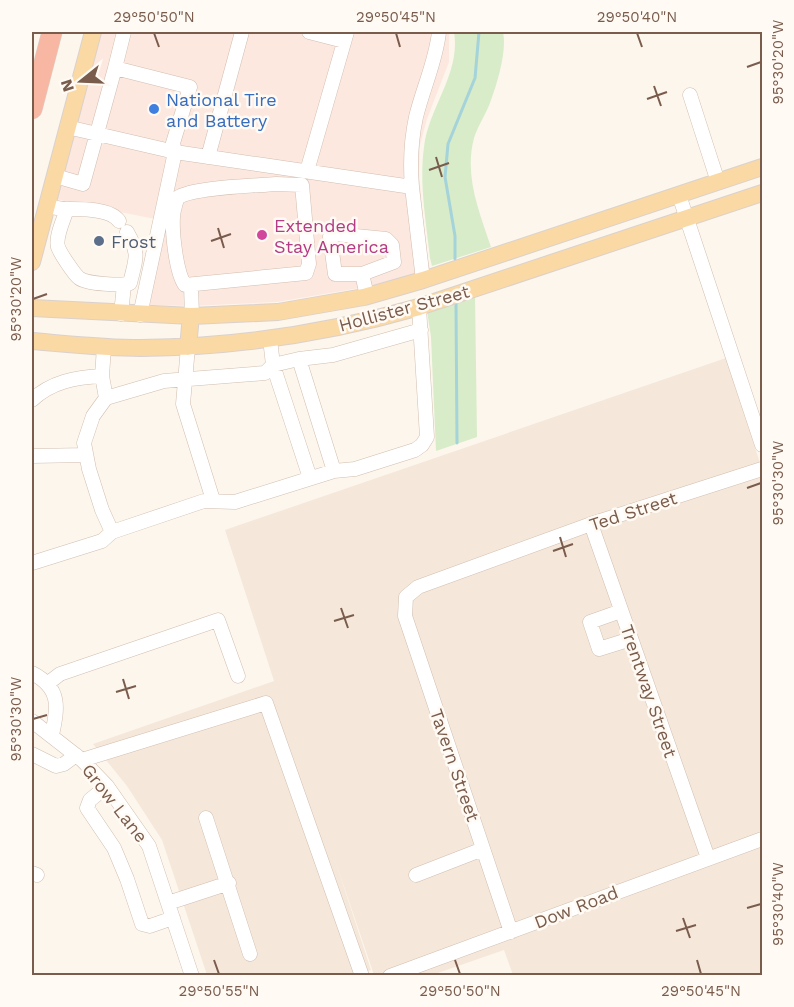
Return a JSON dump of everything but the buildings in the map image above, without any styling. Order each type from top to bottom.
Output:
[{"type":"highway","points":[[32,110],[52,32]]},
{"type":"main road","points":[[32,258],[93,32]]},
{"type":"main road","name":"Hollister Street","points":[[32,308],[191,316],[278,312],[367,296],[423,280],[762,167]]},
{"type":"main road","name":"Hollister Street","points":[[32,341],[104,347],[188,347],[270,339],[368,322],[762,193]]},
{"type":"main road","points":[[188,347],[191,316]]},
{"type":"street","points":[[55,176],[83,184],[124,32]]},
{"type":"street","points":[[208,157],[242,32]]},
{"type":"street","points":[[307,171],[345,36],[309,32]]},
{"type":"street","points":[[423,280],[410,159],[416,117],[437,49],[439,32]]},
{"type":"street","points":[[115,68],[190,87],[173,143],[175,152],[140,315]]},
{"type":"street","points":[[690,95],[718,182]]},
{"type":"street","points":[[68,127],[175,152],[412,187]]},
{"type":"street","points":[[302,185],[309,264],[306,273],[187,286],[179,275],[177,260],[173,217],[177,198],[181,195],[245,186],[302,185]]},
{"type":"street","points":[[679,195],[762,445]]},
{"type":"street","points":[[47,206],[66,209],[73,207],[112,214],[135,246],[137,255],[130,283],[124,285],[84,281],[77,276],[58,244],[66,209]]},
{"type":"street","points":[[335,234],[386,239],[392,245],[394,262],[362,274],[335,274],[330,237],[335,234]]},
{"type":"street","points":[[152,260],[177,260]]},
{"type":"street","points":[[362,274],[367,296]]},
{"type":"street","points":[[121,314],[124,285]]},
{"type":"street","points":[[191,285],[191,316]]},
{"type":"street","points":[[32,563],[102,540],[112,532],[204,501],[234,502],[334,471],[355,469],[415,450],[427,437],[419,307]]},
{"type":"street","points":[[368,322],[374,343]]},
{"type":"street","points":[[112,532],[96,492],[84,443],[93,416],[106,398],[164,381],[265,373],[273,365],[299,358],[333,355],[421,330]]},
{"type":"street","points":[[270,339],[273,365],[310,478]]},
{"type":"street","points":[[104,347],[102,376],[106,398]]},
{"type":"street","points":[[188,347],[183,404],[213,500]]},
{"type":"street","points":[[299,358],[334,471]]},
{"type":"street","points":[[32,400],[56,384],[80,376],[102,376]]},
{"type":"street","points":[[32,456],[86,454]]},
{"type":"street","name":"Ted Street","points":[[406,597],[418,587],[591,524],[762,469]]},
{"type":"street","name":"Trentway Street","points":[[591,524],[708,858]]},
{"type":"street","name":"Tavern Street","points":[[406,597],[405,616],[511,932]]},
{"type":"street","points":[[621,611],[590,622],[599,649],[631,639]]},
{"type":"street","points":[[47,684],[60,674],[218,620],[237,676]]},
{"type":"street","points":[[32,673],[43,679],[53,692],[58,708],[52,735]]},
{"type":"street","points":[[32,754],[56,766],[79,757],[266,703],[362,975]]},
{"type":"street","name":"Grow Lane","points":[[32,721],[79,757],[106,786],[149,846],[192,975]]},
{"type":"street","points":[[106,786],[90,800],[87,808],[114,848],[142,924],[150,926],[173,918]]},
{"type":"street","points":[[206,819],[229,883],[250,954]]},
{"type":"street","name":"Dow Road","points":[[390,975],[762,839]]},
{"type":"street","points":[[416,875],[483,849]]},
{"type":"street","points":[[168,903],[229,883]]},
{"type":"shaded area","points":[[95,32],[449,32],[449,62],[427,119],[420,145],[419,172],[426,254],[431,272],[407,280],[277,302],[191,306],[150,305],[145,310],[155,219],[55,199]]},
{"type":"shaded area","points":[[726,358],[762,469],[762,975],[513,975],[504,950],[432,975],[374,975],[335,860],[371,970],[355,976],[207,975],[162,840],[127,786],[93,744],[274,681],[225,530]]},
{"type":"green space","points":[[454,32],[503,32],[504,48],[499,75],[474,138],[471,152],[474,193],[491,247],[432,266],[422,174],[424,147],[427,132],[453,62]]},
{"type":"green space","points":[[475,295],[477,437],[436,451],[431,337],[427,311]]},
{"type":"waterway","points":[[455,259],[455,236],[445,177],[448,144],[475,78],[479,32]]},
{"type":"waterway","points":[[456,304],[457,443]]},
{"type":"place","name":"National Tire and Battery","points":[[154,109]]},
{"type":"place","name":"Extended Stay America","points":[[262,235]]},
{"type":"place","name":"Frost","points":[[99,241]]}]
